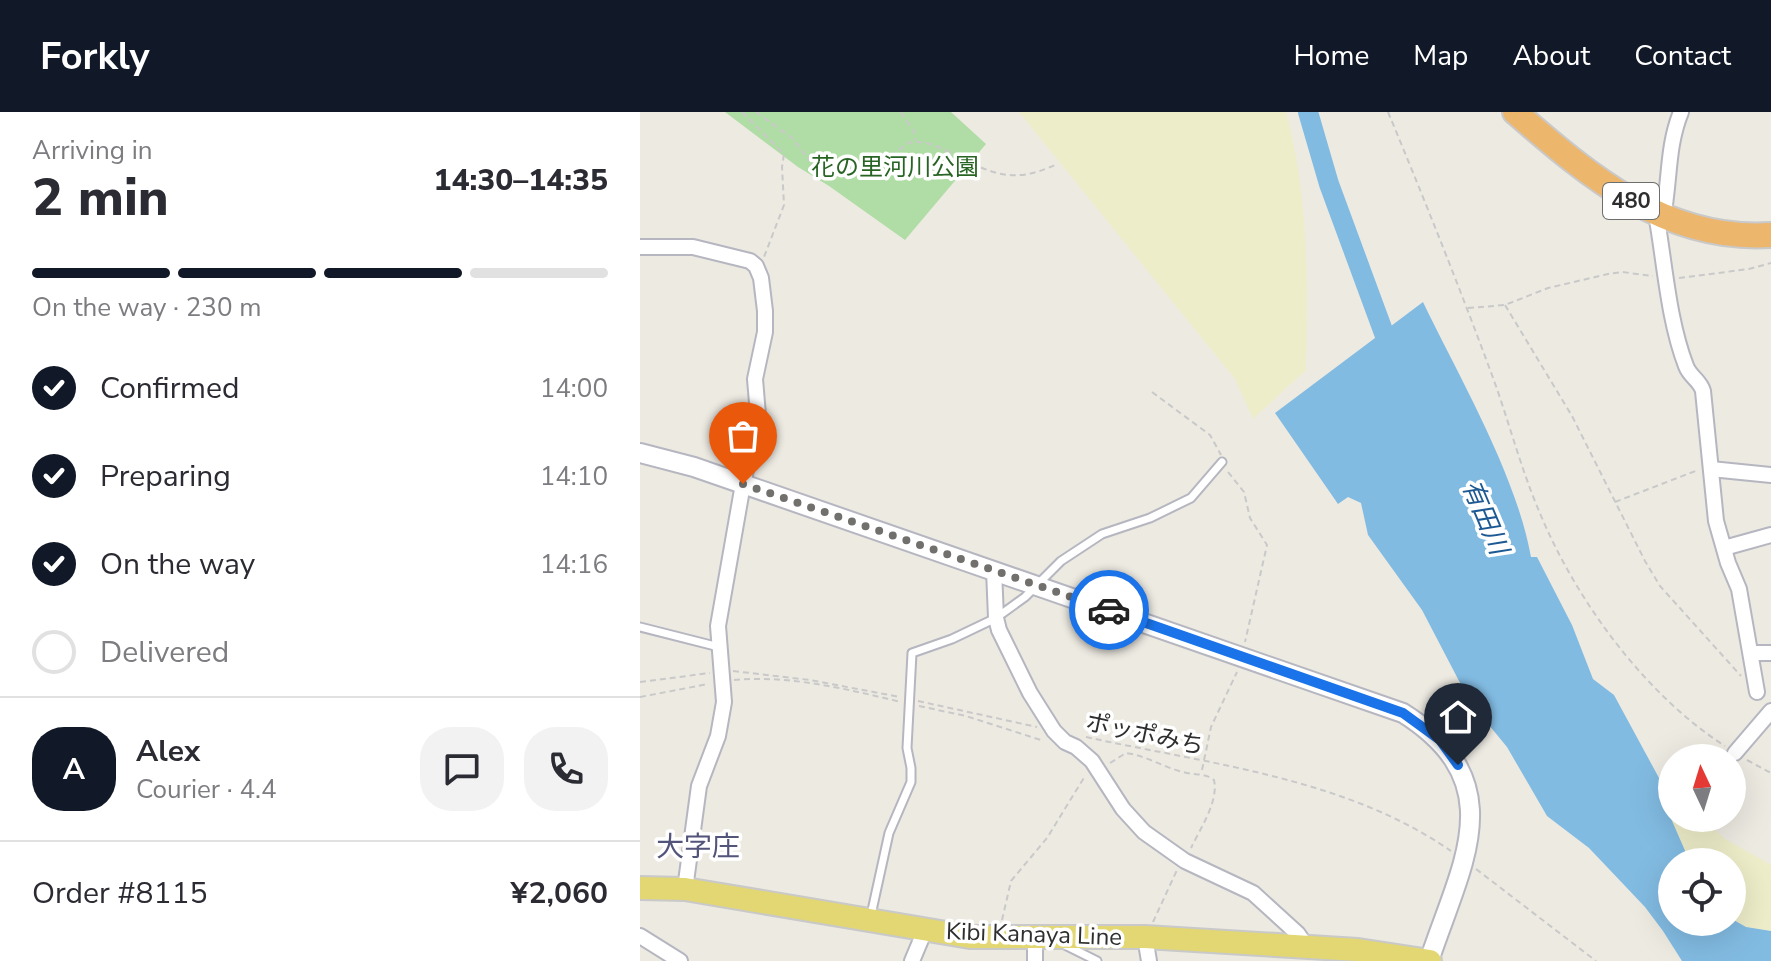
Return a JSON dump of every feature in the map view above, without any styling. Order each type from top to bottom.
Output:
[{"type":"highway","name":"480","points":[[1515,112],[1597,179],[1623,197],[1660,215],[1699,228],[1771,235]]},
{"type":"main road","name":"Kibi Kanaya Line","points":[[640,888],[685,889],[970,937],[1146,937],[1358,950],[1429,961]]},
{"type":"street","points":[[1681,112],[1669,149],[1670,170],[1660,215],[1668,279],[1676,332],[1687,370],[1702,386],[1716,521],[1739,589],[1757,692]]},
{"type":"street","points":[[640,247],[693,247],[750,261],[756,266],[764,296],[765,324],[755,379],[757,423],[720,606],[720,677],[724,702],[720,725],[699,786],[685,889]]},
{"type":"street","points":[[640,453],[694,467],[1403,713],[1440,740],[1458,765],[1471,809],[1465,861],[1429,961]]},
{"type":"street","points":[[1711,469],[1771,475]]},
{"type":"street","points":[[1724,548],[1771,535]]},
{"type":"street","points":[[994,570],[999,630],[1030,693],[1060,736],[1096,765],[1123,809],[1144,832],[1185,861],[1253,893],[1298,934],[1307,947]]},
{"type":"street","points":[[1751,653],[1771,653]]},
{"type":"street","points":[[1743,744],[1771,711]]},
{"type":"street","points":[[912,961],[925,930]]},
{"type":"street","points":[[640,936],[680,961]]},
{"type":"street","points":[[1035,961],[1041,937]]},
{"type":"street","points":[[1146,937],[1149,961]]},
{"type":"lane","points":[[870,920],[889,833],[911,782],[907,754],[912,653],[952,639],[996,618],[1025,597],[1061,561],[1102,534],[1150,518],[1191,498],[1222,462]]},
{"type":"lane","points":[[640,627],[719,647]]},
{"type":"lane","points":[[1041,937],[1097,961]]},
{"type":"path","points":[[742,112],[784,154],[784,205],[762,260],[756,266]]},
{"type":"path","points":[[756,112],[779,127],[801,147],[810,161],[822,168],[858,170],[875,167],[908,143],[915,142],[931,144],[1000,175],[1022,176],[1057,164]]},
{"type":"path","points":[[901,112],[914,132],[915,142]]},
{"type":"path","points":[[1388,112],[1467,308],[1539,511],[1576,584],[1642,676],[1694,725],[1722,744]]},
{"type":"path","points":[[1467,308],[1505,305],[1548,288],[1608,274],[1641,274],[1668,279],[1749,269],[1771,263]]},
{"type":"path","points":[[1505,305],[1572,416],[1660,586],[1757,692]]},
{"type":"path","points":[[1152,392],[1210,435],[1222,462],[1244,492],[1250,518],[1267,545],[1242,656],[1231,688],[1211,727],[1201,773]]},
{"type":"path","points":[[1615,502],[1690,472],[1711,469]]},
{"type":"path","name":"ポッポみち","points":[[640,682],[783,676],[1060,736]]},
{"type":"path","points":[[640,697],[720,677],[793,681],[908,701],[1042,740],[1060,736]]},
{"type":"path","name":"ポッポみち","points":[[1084,737],[1308,785],[1347,798],[1434,839],[1596,961]]},
{"type":"path","points":[[1001,937],[1005,899],[1011,881],[1047,838],[1088,771],[1126,753],[1183,772],[1201,773],[1214,780],[1215,788],[1209,812],[1185,861],[1171,881],[1146,937]]},
{"type":"path","points":[[1746,759],[1771,773]]},
{"type":"green space","name":"花の里河川公園","points":[[725,112],[951,112],[986,144],[905,240],[798,167]]},
{"type":"sand","points":[[1019,112],[1286,112],[1303,208],[1307,273],[1306,370],[1253,419],[1235,379]]},
{"type":"sand","points":[[1677,832],[1717,832],[1741,848],[1684,848]]},
{"type":"sand","points":[[1746,851],[1771,865],[1771,931],[1746,927]]},
{"type":"water","points":[[1423,302],[1500,460],[1524,525],[1531,557],[1537,557],[1572,625],[1593,679],[1614,695],[1658,776],[1658,832],[1677,832],[1684,848],[1658,848],[1658,924],[1589,848],[1547,816],[1507,747],[1470,702],[1422,610],[1368,535],[1361,503],[1348,497],[1338,504],[1275,413]]},
{"type":"water","points":[[1746,927],[1771,931],[1771,961],[1682,961],[1666,936],[1746,936]]},
{"type":"waterway","name":"有田川","points":[[1308,112],[1329,184],[1392,355]]},
{"type":"way so far","points":[[743,484],[1109,610]]},
{"type":"district","name":"大字庄","points":[[698,847]]},
{"type":"route","points":[[1109,610],[1403,713],[1440,740],[1458,765]]}]
